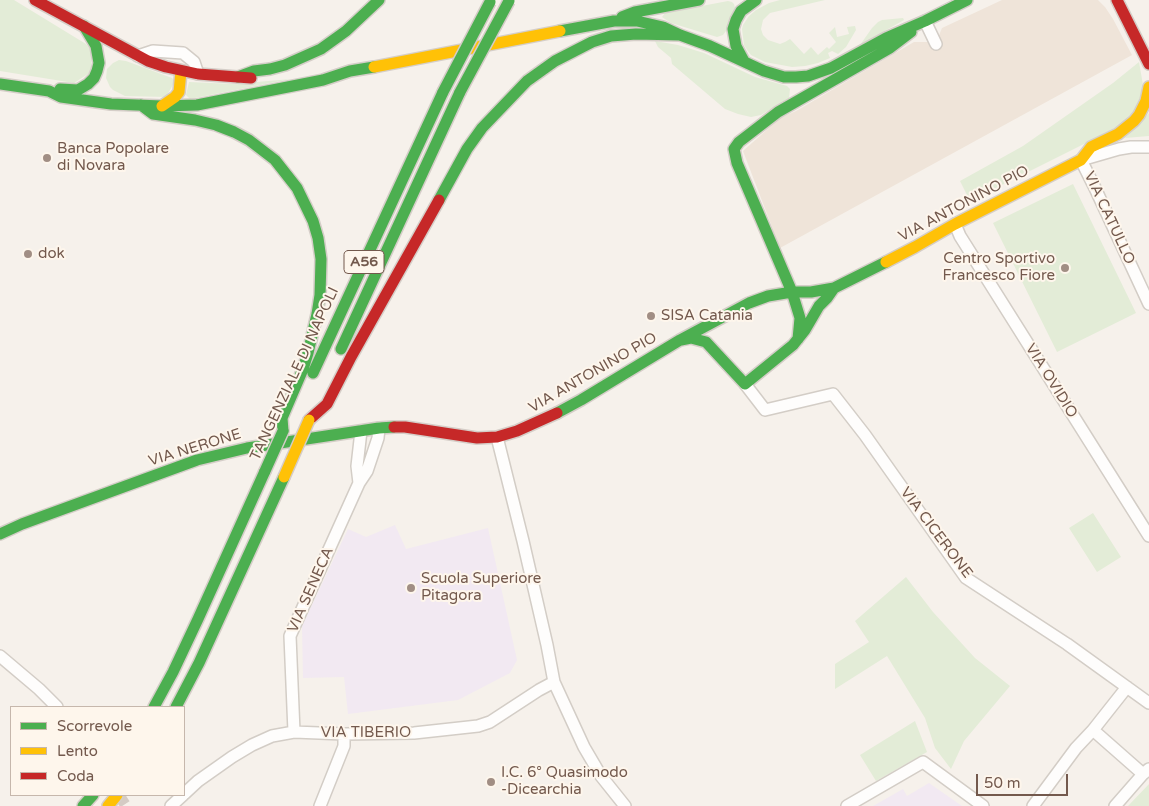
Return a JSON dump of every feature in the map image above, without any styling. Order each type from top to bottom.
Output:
[{"type":"main road","points":[[35,0],[148,61],[181,71],[212,76],[252,78],[322,71],[350,71]]},
{"type":"main road","points":[[238,77],[254,71],[285,65],[320,49],[346,31],[379,0]]},
{"type":"main road","name":"TANGENZIALE DI NAPOLI","points":[[336,359],[460,92],[509,0]]},
{"type":"main road","points":[[614,21],[635,12],[699,0]]},
{"type":"main road","points":[[744,61],[736,46],[733,29],[741,11],[756,0]]},
{"type":"main road","points":[[0,84],[49,92],[61,97],[111,104],[197,105],[323,80],[350,71],[614,21],[637,21],[663,27],[774,75],[784,77],[808,76],[830,68],[886,38],[967,0]]},
{"type":"main road","points":[[1117,0],[1149,64]]},
{"type":"main road","name":"TANGENZIALE DI NAPOLI","points":[[155,706],[174,672],[283,431],[295,413],[443,92],[490,1]]},
{"type":"main road","points":[[798,338],[800,318],[792,292],[737,162],[734,149],[739,142],[778,112],[890,48],[925,21]]},
{"type":"main road","points":[[49,92],[64,89],[78,90],[94,78],[99,63],[98,56],[96,46],[84,26]]},
{"type":"main road","points":[[309,420],[327,404],[351,357],[467,149],[500,108],[538,74],[567,54],[592,42],[611,36],[636,34],[680,35]]},
{"type":"main road","points":[[162,106],[179,92],[181,71]]},
{"type":"main road","name":"VIA ANTONINO PIO","points":[[497,438],[538,422],[580,400],[680,340],[700,324],[718,320],[749,303],[768,296],[834,288],[1081,160],[1091,147],[1118,134],[1134,121],[1146,101],[1149,87]]},
{"type":"main road","points":[[141,105],[153,114],[216,125],[249,140],[275,160],[306,203],[318,238],[321,259],[320,295],[303,369],[282,418],[283,431]]},
{"type":"main road","name":"VIA ANTONINO PIO","points":[[680,340],[691,338],[706,342],[745,384],[793,345],[805,330],[819,306],[834,288]]},
{"type":"main road","points":[[768,296],[783,304],[792,313],[798,338]]},
{"type":"main road","points":[[713,348],[708,334],[710,328],[718,320]]},
{"type":"main road","name":"TANGENZIALE DI NAPOLI","points":[[177,706],[199,663],[329,376]]},
{"type":"main road","name":"VIA NERONE","points":[[0,534],[30,521],[197,460],[247,448],[379,428],[406,427],[477,438],[497,438]]},
{"type":"main road","points":[[83,806],[91,796]]},
{"type":"main road","points":[[108,806],[116,796]]},
{"type":"street","points":[[925,21],[936,44]]},
{"type":"street","points":[[138,56],[153,51],[183,53],[194,62],[198,74]]},
{"type":"street","points":[[181,71],[183,53]]},
{"type":"street","name":"VIA ANTONINO PIO","points":[[1081,160],[1119,149],[1149,147]]},
{"type":"street","name":"VIA CATULLO","points":[[1081,160],[1149,304]]},
{"type":"street","name":"VIA OVIDIO","points":[[955,224],[960,236],[1149,536]]},
{"type":"street","name":"VIA CICERONE","points":[[745,384],[765,410],[833,394],[865,435],[966,578],[1060,639],[1149,703]]},
{"type":"street","name":"VIA SENECA","points":[[294,732],[290,636],[359,483],[367,471],[378,438],[379,428]]},
{"type":"street","name":"VIA SENECA","points":[[359,483],[357,466],[360,431]]},
{"type":"street","points":[[497,438],[523,542],[554,682],[584,747],[601,776],[625,806]]},
{"type":"street","points":[[0,656],[56,706]]},
{"type":"street","name":"VIA TIBERIO","points":[[185,792],[232,757],[272,736],[294,732],[344,734],[414,733],[478,726],[490,722],[554,682]]},
{"type":"street","points":[[1033,806],[1076,748],[1127,687]]},
{"type":"street","points":[[1093,730],[1146,772],[1115,806]]},
{"type":"street","points":[[320,806],[344,746],[344,734]]},
{"type":"street","points":[[847,806],[923,762],[983,806]]},
{"type":"street","name":"VIA TIBERIO","points":[[172,806],[181,796]]},
{"type":"shaded area","points":[[1002,0],[1098,0],[1113,19],[1132,55],[780,248],[743,151],[780,118],[796,111],[914,42],[930,42],[938,38],[942,28]]},
{"type":"shaded area","name":"Scuola Superiore Pitagora","points":[[395,525],[406,549],[488,528],[517,660],[510,673],[458,700],[348,714],[344,677],[303,678],[302,626],[348,529],[366,537]]},
{"type":"shaded area","points":[[929,783],[962,806],[873,806],[903,789],[907,796]]},
{"type":"green space","points":[[0,0],[14,0],[86,44],[91,50],[91,72],[74,83],[0,71]]},
{"type":"green space","points":[[780,0],[825,0],[770,13],[763,20],[761,29],[763,35],[768,40],[780,44],[790,39],[804,54],[811,47],[818,55],[827,47],[829,49],[836,42],[829,33],[835,27],[837,37],[849,34],[847,27],[855,26],[856,30],[846,47],[838,54],[832,51],[828,53],[830,58],[818,63],[792,67],[765,62],[751,55],[747,50],[744,45],[742,29],[749,16],[756,10]]},
{"type":"green space","points":[[728,1],[734,4],[735,8],[726,31],[723,35],[717,37],[671,23],[662,17],[665,13]]},
{"type":"green space","points":[[903,18],[904,20],[860,45],[878,22]]},
{"type":"green space","points":[[655,41],[678,45],[704,53],[755,77],[787,86],[790,89],[789,98],[761,115],[751,117],[725,109],[672,64],[671,58],[658,47]]},
{"type":"green space","points":[[119,60],[172,78],[175,81],[166,97],[125,96],[113,90],[106,78],[107,69]]},
{"type":"green space","points":[[1139,62],[1143,85],[1140,98],[1134,111],[1124,121],[1112,130],[970,201],[960,181],[1023,146],[1113,83]]},
{"type":"green space","points":[[291,79],[190,99],[186,95],[189,82],[234,84]]},
{"type":"green space","points":[[1149,113],[1149,136],[1125,138]]},
{"type":"green space","name":"Centro Sportivo Francesco Fiore","points":[[1073,184],[1136,313],[1057,352],[993,223]]},
{"type":"green space","points":[[1093,513],[1121,557],[1097,572],[1069,528]]},
{"type":"green space","points":[[906,577],[933,612],[975,658],[1010,686],[964,741],[951,769],[935,748],[925,718],[887,656],[835,689],[835,664],[869,642],[855,621]]},
{"type":"green space","points":[[915,721],[927,752],[876,781],[860,755]]},
{"type":"green space","points":[[1149,784],[1149,806],[1128,806]]},
{"type":"tunnel","points":[[120,796],[126,806]]},
{"type":"traffic: fast","points":[[238,77],[254,71],[285,65],[321,49],[346,31],[379,0]]},
{"type":"traffic: fast","points":[[622,17],[635,12],[699,0]]},
{"type":"traffic: fast","points":[[744,61],[736,46],[733,29],[741,11],[756,0]]},
{"type":"traffic: fast","points":[[560,31],[614,21],[637,21],[663,27],[764,71],[784,77],[796,77],[808,76],[831,68],[886,38],[967,0]]},
{"type":"traffic: fast","points":[[460,92],[509,1]]},
{"type":"traffic: fast","points":[[443,92],[490,2]]},
{"type":"traffic: fast","points":[[60,89],[78,90],[88,84],[94,78],[97,71],[99,63],[96,46],[84,26]]},
{"type":"traffic: fast","points":[[798,339],[800,318],[792,292],[737,163],[734,149],[739,142],[778,112],[890,48],[911,32]]},
{"type":"traffic: fast","points":[[439,200],[467,149],[482,128],[527,81],[555,61],[592,42],[611,36],[636,34],[680,35]]},
{"type":"traffic: fast","points":[[0,84],[49,91],[61,97],[111,104],[197,105],[323,80],[350,71],[374,67]]},
{"type":"traffic: fast","points":[[313,373],[443,92]]},
{"type":"traffic: fast","points":[[341,349],[460,92]]},
{"type":"traffic: fast","points":[[141,105],[153,114],[216,125],[249,140],[275,160],[297,188],[313,221],[321,259],[320,295],[308,353],[282,418],[283,431]]},
{"type":"traffic: fast","points":[[557,413],[680,340],[749,303],[768,296],[834,288],[886,262]]},
{"type":"traffic: fast","points":[[681,340],[691,338],[706,342],[745,384],[793,345],[805,330],[819,306],[834,288]]},
{"type":"traffic: fast","points":[[0,534],[22,524],[197,460],[247,448],[394,427]]},
{"type":"traffic: fast","points":[[265,471],[283,431]]},
{"type":"traffic: fast","points":[[155,706],[198,619],[265,471]]},
{"type":"traffic: fast","points":[[177,706],[199,663],[284,477]]},
{"type":"traffic: fast","points":[[83,806],[92,796]]},
{"type":"traffic: slow","points":[[374,67],[560,31]]},
{"type":"traffic: slow","points":[[162,106],[179,92],[181,71]]},
{"type":"traffic: slow","points":[[886,262],[955,224],[1081,160],[1091,147],[1118,134],[1134,121],[1146,101],[1149,87]]},
{"type":"traffic: slow","points":[[284,477],[309,420]]},
{"type":"traffic: slow","points":[[108,806],[116,796]]},
{"type":"traffic: jam","points":[[35,0],[148,61],[198,74],[251,78]]},
{"type":"traffic: jam","points":[[1117,0],[1149,64]]},
{"type":"traffic: jam","points":[[309,420],[327,404],[351,357],[439,200]]},
{"type":"traffic: jam","points":[[394,427],[477,438],[497,437],[517,431],[557,413]]},
{"type":"place","name":"Banca Popolare di Novara","points":[[47,158]]},
{"type":"place","name":"dok","points":[[28,254]]},
{"type":"place","name":"Centro Sportivo Francesco Fiore","points":[[1065,268]]},
{"type":"place","name":"SISA Catania","points":[[651,316]]},
{"type":"place","name":"Scuola Superiore Pitagora","points":[[411,588]]},
{"type":"place","name":"I.C. 6° Quasimodo -Dicearchia","points":[[491,782]]}]
